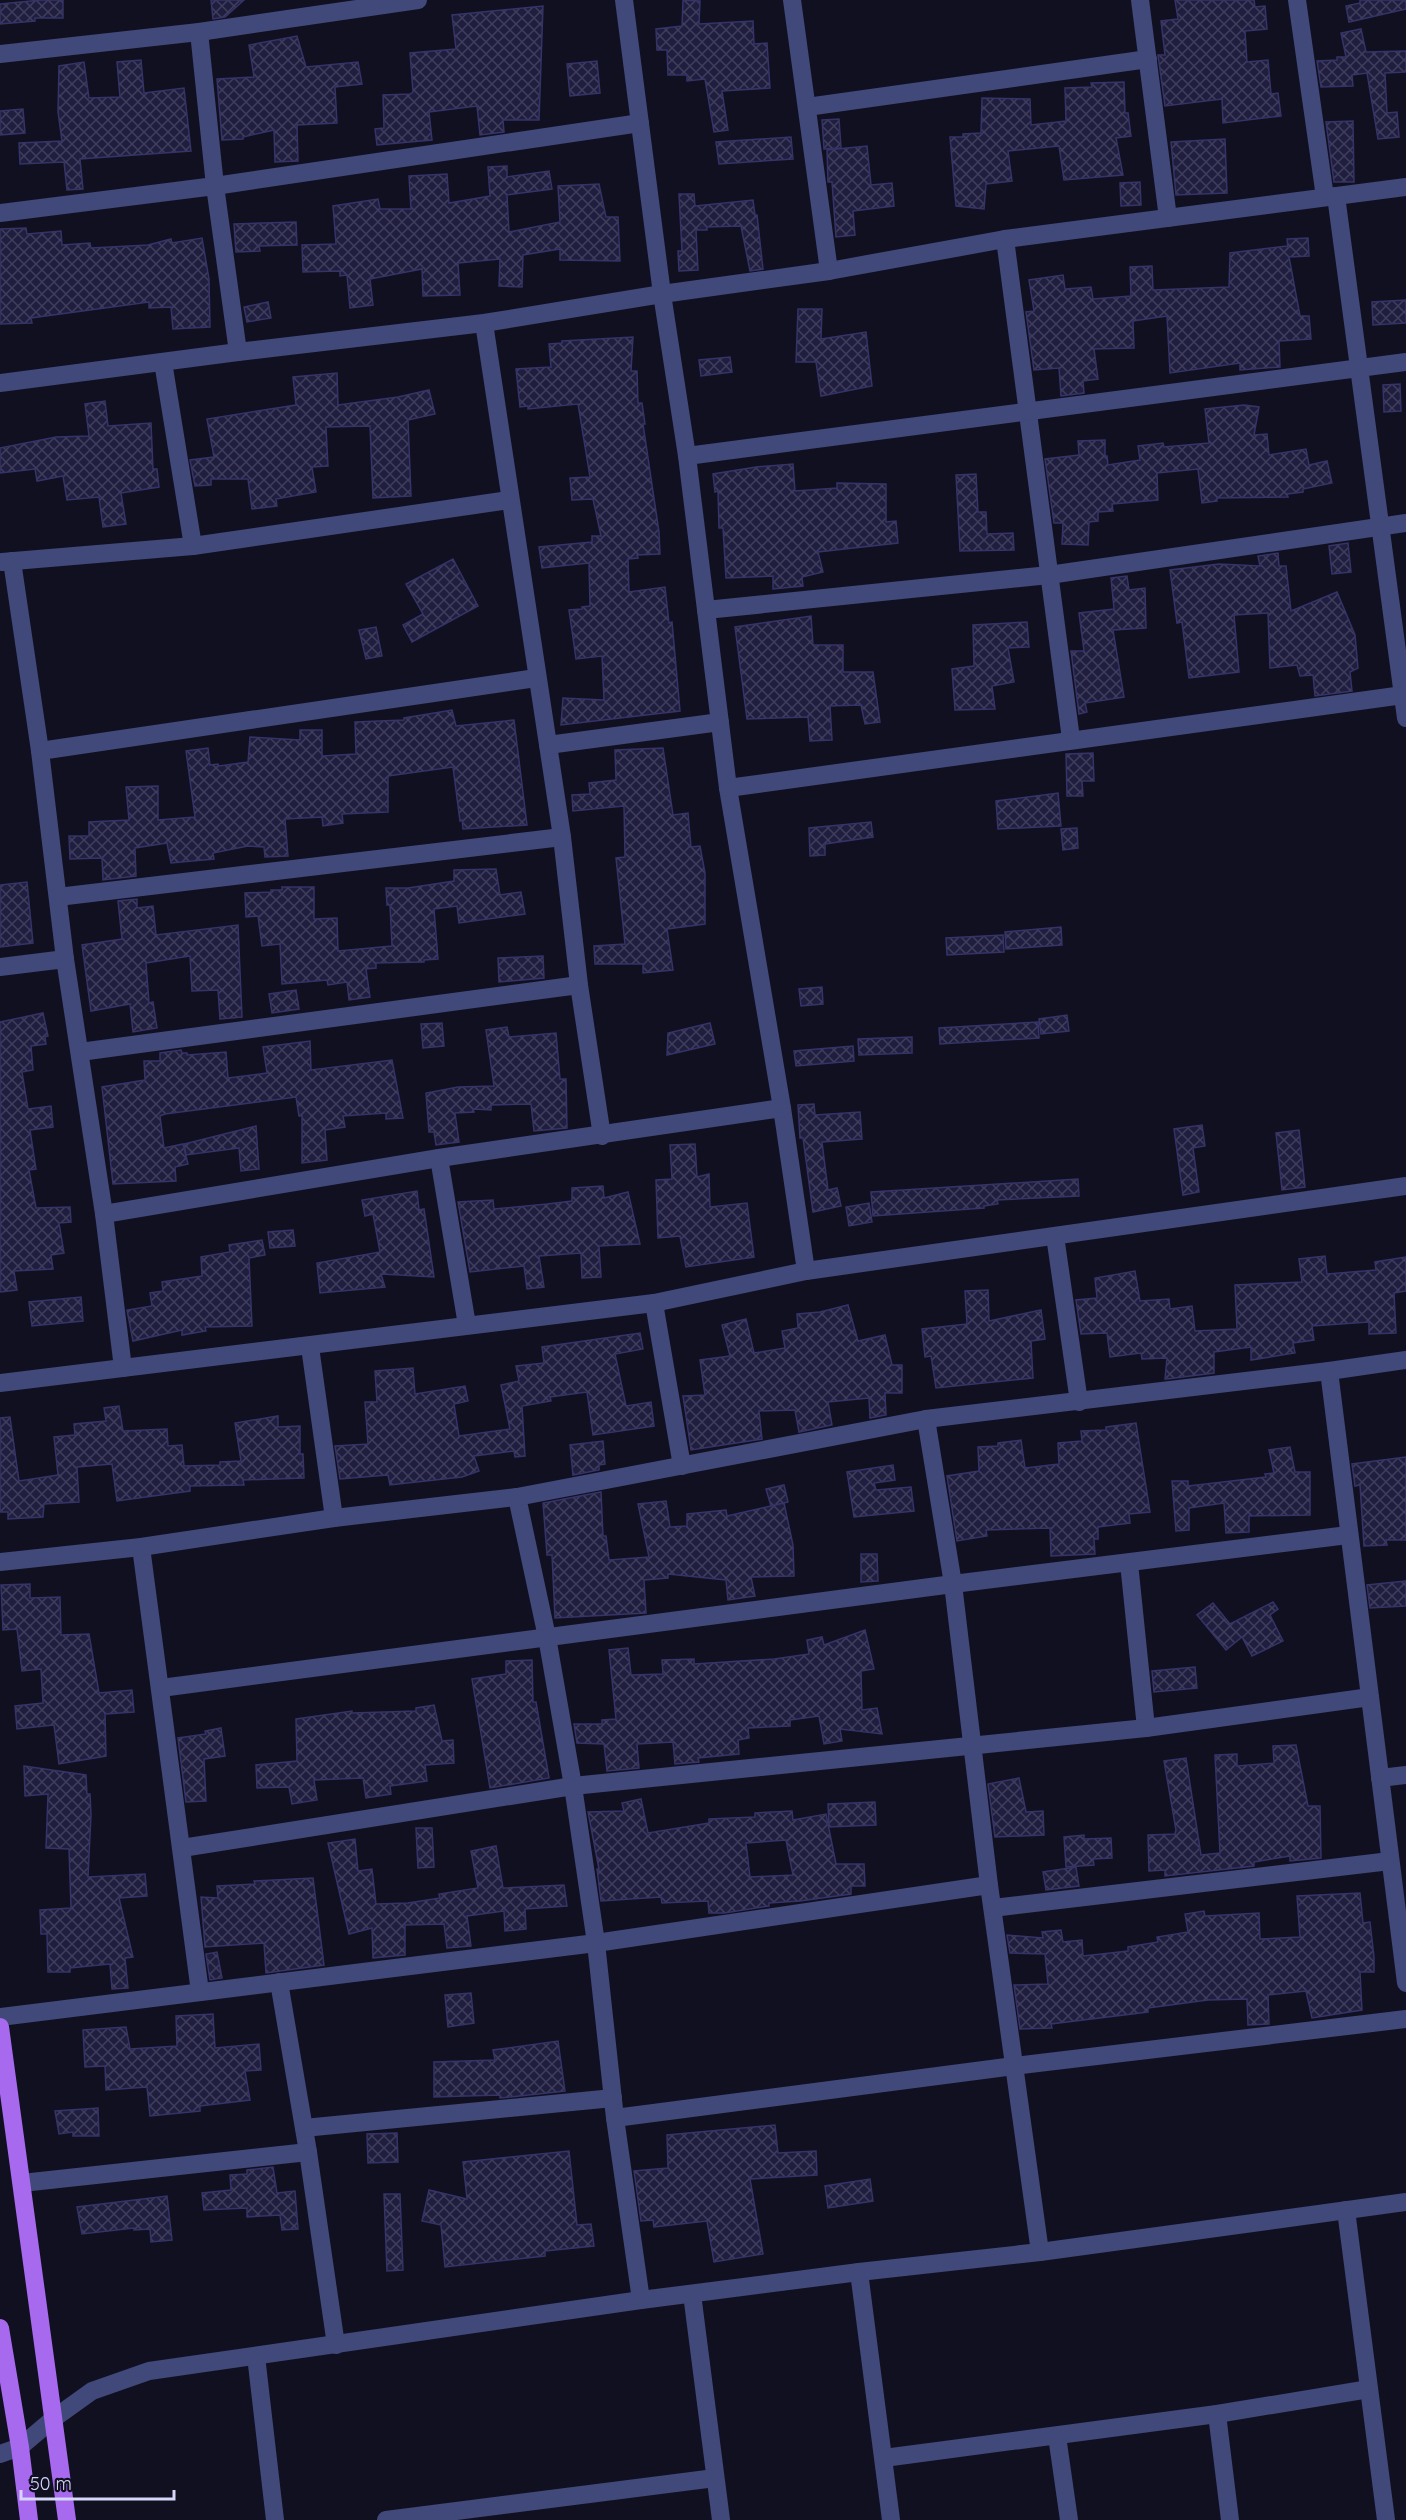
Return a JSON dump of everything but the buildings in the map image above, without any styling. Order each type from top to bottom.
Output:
[{"type":"main road","points":[[0,2027],[67,2520]]},
{"type":"main road","points":[[0,2328],[20,2447],[29,2520]]},
{"type":"street","points":[[0,54],[199,32],[418,0]]},
{"type":"street","points":[[624,0],[662,294],[687,456],[728,788],[782,1108],[806,1271]]},
{"type":"street","points":[[1140,0],[1168,218]]},
{"type":"street","points":[[1297,0],[1360,369],[1406,718]]},
{"type":"street","points":[[796,1],[807,107],[829,271]]},
{"type":"street","points":[[199,32],[215,186],[238,352]]},
{"type":"street","points":[[807,107],[1148,59]]},
{"type":"street","points":[[0,213],[215,186],[640,123]]},
{"type":"street","points":[[0,383],[483,323],[662,294],[829,271],[1005,239],[1406,187]]},
{"type":"street","points":[[1005,239],[1071,739]]},
{"type":"street","points":[[483,323],[562,837],[579,985],[602,1136]]},
{"type":"street","points":[[687,456],[1406,362]]},
{"type":"street","points":[[163,363],[193,546]]},
{"type":"street","points":[[123,1368],[104,1214],[65,959],[40,751],[6,562],[193,546],[509,500]]},
{"type":"street","points":[[706,610],[1049,575],[1406,524]]},
{"type":"street","points":[[40,751],[536,678]]},
{"type":"street","points":[[728,788],[1403,695]]},
{"type":"street","points":[[548,745],[720,722]]},
{"type":"street","points":[[58,897],[562,837]]},
{"type":"street","points":[[0,967],[65,959]]},
{"type":"street","points":[[80,1052],[579,985]]},
{"type":"street","points":[[104,1214],[439,1158],[782,1108]]},
{"type":"street","points":[[439,1158],[467,1325]]},
{"type":"street","points":[[0,1383],[310,1347],[467,1325],[654,1303],[806,1271],[1406,1186]]},
{"type":"street","points":[[1055,1236],[1079,1402]]},
{"type":"street","points":[[654,1303],[682,1466]]},
{"type":"street","points":[[310,1347],[334,1518]]},
{"type":"street","points":[[0,1562],[141,1547],[334,1518],[517,1497],[926,1419],[1406,1360]]},
{"type":"street","points":[[1329,1371],[1406,1983]]},
{"type":"street","points":[[926,1419],[952,1584],[989,1885],[1040,2252]]},
{"type":"street","points":[[517,1497],[547,1637],[573,1786],[596,1943],[615,2118],[641,2300]]},
{"type":"street","points":[[161,1688],[952,1584],[1348,1535]]},
{"type":"street","points":[[141,1547],[200,1992]]},
{"type":"street","points":[[1129,1563],[1146,1728]]},
{"type":"street","points":[[182,1848],[573,1786],[1146,1728],[1370,1697]]},
{"type":"street","points":[[1380,1779],[1406,1774]]},
{"type":"street","points":[[993,1908],[1390,1861]]},
{"type":"street","points":[[0,2017],[596,1943],[989,1885]]},
{"type":"street","points":[[279,1982],[308,2152],[336,2345]]},
{"type":"street","points":[[615,2118],[1014,2066],[1406,2019]]},
{"type":"street","points":[[304,2128],[613,2098]]},
{"type":"street","points":[[22,2182],[308,2152]]},
{"type":"street","points":[[0,2454],[20,2447],[53,2419],[92,2391],[149,2371],[641,2300],[1040,2252],[1406,2202]]},
{"type":"street","points":[[1346,2210],[1386,2520]]},
{"type":"street","points":[[859,2272],[891,2520]]},
{"type":"street","points":[[692,2294],[721,2520]]},
{"type":"street","points":[[256,2356],[275,2520]]},
{"type":"street","points":[[884,2458],[1217,2414],[1369,2389]]},
{"type":"street","points":[[1217,2414],[1230,2520]]},
{"type":"street","points":[[1057,2436],[1069,2520]]},
{"type":"street","points":[[386,2520],[715,2478]]}]
